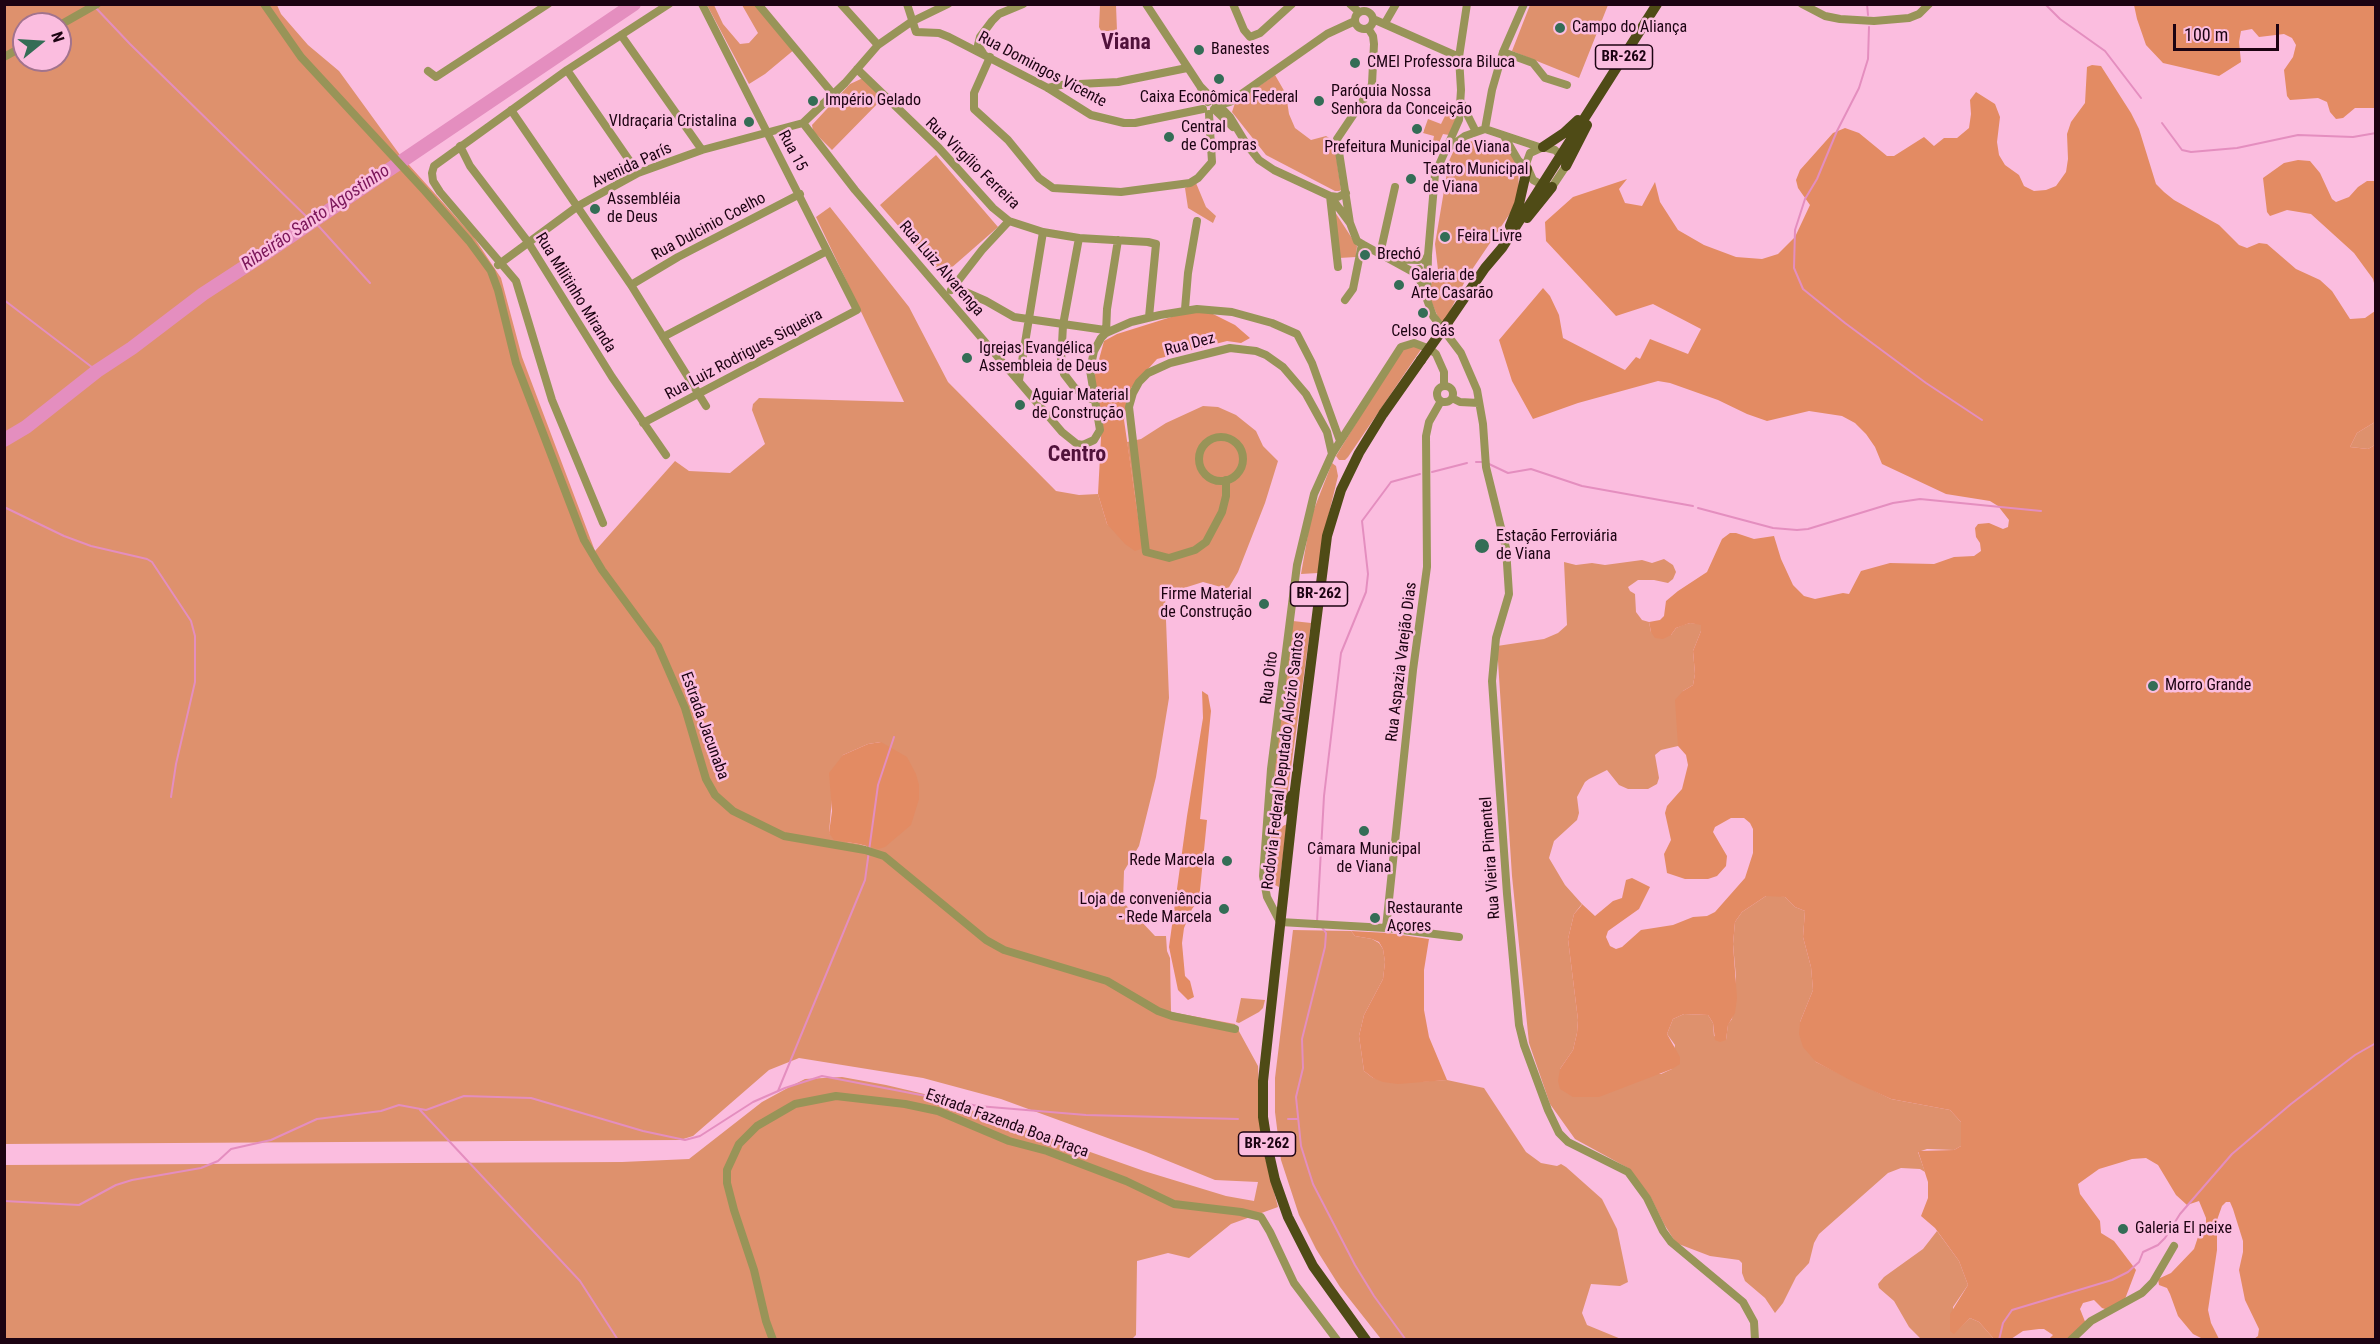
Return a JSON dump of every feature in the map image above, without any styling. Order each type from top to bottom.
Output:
[{"type":"highway","name":"BR-262","points":[[1546,186],[1561,155],[1657,4]]},
{"type":"highway","points":[[1541,147],[1564,133],[1590,110]]},
{"type":"highway","points":[[1566,166],[1588,124],[1590,110]]},
{"type":"highway","points":[[1502,248],[1519,204],[1527,169]]},
{"type":"highway","name":"Rodovia Federal Deputado Aloízio Santos","points":[[1366,1340],[1302,1246],[1279,1192],[1263,1117],[1263,1081],[1280,922],[1323,558],[1335,508],[1359,453],[1383,414],[1485,268],[1546,186]]},
{"type":"highway","points":[[1271,820],[1285,808],[1295,789]]},
{"type":"street","points":[[72,18],[97,4]]},
{"type":"street","name":"Estrada Jacunaba","points":[[264,4],[301,57],[469,241],[491,271],[516,363],[584,540],[602,570],[657,646],[685,708],[706,779],[715,795],[733,811],[784,836],[865,850],[884,856],[986,939],[1004,950],[1107,981],[1158,1011],[1172,1016],[1234,1029]]},
{"type":"street","points":[[428,71],[436,77],[548,4]]},
{"type":"street","points":[[603,523],[550,393],[520,288],[440,192],[433,180],[432,172],[434,166],[460,146],[567,70],[669,4]]},
{"type":"street","name":"Rua 15","points":[[702,4],[857,310]]},
{"type":"street","points":[[758,4],[833,94]]},
{"type":"street","points":[[841,4],[878,45]]},
{"type":"street","points":[[907,4],[913,16],[911,22]]},
{"type":"street","points":[[802,123],[833,94],[878,45],[911,22],[948,4]]},
{"type":"street","points":[[982,53],[978,45],[980,37],[992,21],[999,15],[1023,4]]},
{"type":"street","points":[[1145,4],[1200,86],[1211,108],[1238,131],[1259,160],[1274,170],[1330,196],[1338,197],[1346,193]]},
{"type":"street","points":[[1233,4],[1244,30],[1250,37],[1260,33],[1292,4]]},
{"type":"street","points":[[1350,4],[1359,12],[1368,12],[1373,19],[1459,57]]},
{"type":"street","points":[[1385,23],[1396,4]]},
{"type":"street","points":[[1467,4],[1459,57],[1461,90],[1464,109],[1476,132]]},
{"type":"street","points":[[1485,129],[1492,90],[1503,52],[1524,4]]},
{"type":"street","points":[[1802,4],[1825,16],[1874,21],[1909,18],[1919,14],[1929,4]]},
{"type":"street","points":[[1359,12],[1355,21],[1359,28],[1368,28],[1373,19]]},
{"type":"street","name":"Rua Domingos Vicente","points":[[911,22],[919,33],[939,33],[982,53],[1048,88],[1091,115],[1124,123],[1151,121],[1211,108],[1235,99],[1327,34],[1355,21]]},
{"type":"street","points":[[1368,28],[1374,39],[1372,84],[1337,139],[1350,223],[1353,234],[1362,244],[1413,272],[1422,264],[1429,236],[1435,174],[1459,120],[1461,90]]},
{"type":"street","points":[[621,35],[702,150]]},
{"type":"street","points":[[1503,52],[1533,63],[1545,78],[1566,85]]},
{"type":"street","points":[[990,57],[974,93],[974,109],[1008,140],[1039,178],[1053,189],[1121,192],[1190,183],[1198,178],[1212,162],[1211,108],[1200,86]]},
{"type":"street","points":[[1048,88],[1110,83],[1187,68]]},
{"type":"street","name":"Rua Virgílio Ferreira","points":[[857,69],[939,148],[993,208],[1009,221],[1043,232],[1078,238],[1156,244],[1149,317]]},
{"type":"street","points":[[567,70],[638,174]]},
{"type":"street","points":[[511,110],[631,285],[706,406]]},
{"type":"street","name":"Avenida París","points":[[491,271],[578,206],[638,174],[702,150],[802,123]]},
{"type":"street","name":"Rua Luiz Alvarenga","points":[[802,123],[855,190],[1062,432],[1077,444],[1089,443],[1098,435],[1099,419],[1090,370],[1091,358],[1106,332]]},
{"type":"street","points":[[1445,150],[1460,138],[1485,129],[1554,150],[1561,155],[1566,166],[1546,186],[1533,180],[1504,136]]},
{"type":"street","name":"Rua Militinho Miranda","points":[[460,146],[470,166],[528,242],[666,455]]},
{"type":"street","points":[[1527,169],[1526,164],[1530,153],[1541,147]]},
{"type":"street","points":[[1383,256],[1395,187]]},
{"type":"street","name":"Rua Dulcinio Coelho","points":[[631,285],[693,249],[800,194]]},
{"type":"street","points":[[1330,196],[1350,223]]},
{"type":"street","points":[[1330,196],[1338,267]]},
{"type":"street","points":[[946,296],[982,250],[1009,221]]},
{"type":"street","points":[[1185,309],[1188,273],[1197,221]]},
{"type":"street","points":[[1019,380],[1043,232]]},
{"type":"street","points":[[1078,238],[1063,325],[1061,363],[1064,374],[1078,392],[1094,400]]},
{"type":"street","points":[[1106,332],[1107,309],[1118,240]]},
{"type":"street","points":[[1345,300],[1353,289],[1362,244]]},
{"type":"street","points":[[663,337],[827,250]]},
{"type":"street","points":[[1383,256],[1422,264]]},
{"type":"street","name":"Rua Vieira Pimentel","points":[[1422,264],[1427,297],[1433,316],[1468,366],[1479,403],[1486,467],[1502,524],[1509,584],[1506,608],[1494,645],[1492,681],[1508,906],[1519,1025],[1524,1045],[1548,1110],[1564,1139],[1628,1172],[1647,1198],[1671,1242],[1743,1302],[1754,1322],[1755,1340]]},
{"type":"street","points":[[954,287],[986,301],[1006,314],[1106,332],[1149,317],[1185,309],[1232,312],[1272,323],[1297,334],[1312,363],[1340,441]]},
{"type":"street","points":[[1107,309],[1113,323],[1119,327]]},
{"type":"street","name":"Rua Luiz Rodrigues Siqueira","points":[[644,423],[857,310]]},
{"type":"street","name":"Rua Oito","points":[[1280,922],[1267,897],[1263,876],[1271,820],[1297,565],[1309,510],[1332,454],[1401,346],[1414,343],[1436,354],[1444,372],[1444,385]]},
{"type":"street","name":"Rua Dez","points":[[1226,480],[1226,496],[1222,512],[1206,542],[1195,550],[1169,558],[1146,552],[1129,407],[1139,382],[1148,373],[1170,363],[1230,348],[1256,351],[1266,355],[1283,366],[1306,394],[1327,432],[1332,454]]},
{"type":"street","points":[[1444,385],[1451,388],[1452,398],[1448,402],[1441,401],[1436,393],[1444,385]]},
{"type":"street","points":[[1452,398],[1460,402],[1479,403]]},
{"type":"street","name":"Rua Aspazia Varejão Dias","points":[[1386,928],[1413,670],[1427,567],[1426,436],[1429,422],[1441,401]]},
{"type":"street","points":[[1213,438],[1230,438],[1238,444],[1242,452],[1243,460],[1240,469],[1235,476],[1226,480],[1217,480],[1208,476],[1200,460],[1205,444],[1213,438]]},
{"type":"street","points":[[1271,820],[1285,818],[1292,823]]},
{"type":"street","points":[[1280,922],[1386,928],[1460,937]]},
{"type":"street","name":"Estrada Fazenda Boa Praça","points":[[772,1340],[754,1270],[734,1210],[727,1183],[727,1170],[739,1144],[757,1126],[795,1104],[836,1096],[905,1104],[938,1111],[1009,1141],[1047,1151],[1126,1181],[1174,1204],[1241,1212],[1260,1217],[1270,1232],[1294,1283],[1337,1340]]},
{"type":"street","points":[[2071,1340],[2091,1322],[2142,1293],[2153,1282],[2174,1246]]},
{"type":"shaded area","points":[[5,5],[277,5],[281,14],[308,45],[339,71],[400,155],[473,236],[501,278],[522,357],[595,551],[675,461],[689,471],[730,473],[765,444],[752,410],[753,404],[759,398],[904,402],[816,217],[830,207],[909,307],[948,382],[1056,491],[1079,495],[1098,494],[1107,524],[1142,544],[1127,442],[1141,439],[1166,423],[1203,406],[1218,407],[1236,415],[1256,431],[1263,446],[1278,461],[1265,503],[1238,572],[1228,589],[1203,582],[1165,594],[1169,698],[1156,777],[1139,846],[1124,871],[1123,902],[1155,936],[1166,936],[1170,958],[1171,1012],[1235,1024],[1258,1066],[1261,1142],[1278,1207],[1231,1224],[1189,1258],[1168,1253],[1137,1261],[1136,1335],[1132,1339],[5,1340],[5,1165],[622,1162],[689,1159],[762,1102],[795,1084],[805,1079],[842,1077],[954,1101],[963,1107],[1144,1171],[1226,1196],[1254,1201],[1258,1182],[1215,1180],[1001,1099],[923,1078],[799,1058],[769,1070],[693,1136],[680,1140],[5,1144]],"holes":[[[881,742],[867,847],[847,842],[829,833],[832,798],[843,755],[868,744]]]},
{"type":"shaded area","points":[[707,5],[714,5],[723,24],[740,44],[749,43],[758,33],[742,5],[758,5],[795,49],[749,84]]},
{"type":"shaded area","points":[[1100,5],[1116,5],[1117,31],[1101,31],[1099,27]]},
{"type":"shaded area","name":"Campo do Aliança","points":[[1530,5],[1608,5],[1579,78],[1512,51]]},
{"type":"shaded area","points":[[2134,5],[2375,5],[2375,108],[2355,108],[2343,118],[2336,119],[2330,112],[2327,102],[2318,98],[2290,100],[2287,96],[2284,70],[2293,57],[2296,45],[2292,38],[2284,34],[2259,37],[2252,29],[2241,31],[2239,42],[2241,62],[2219,76],[2163,63],[2146,45]]},
{"type":"shaded area","points":[[2101,66],[2131,113],[2139,129],[2156,184],[2164,192],[2219,225],[2239,245],[2247,248],[2259,243],[2267,244],[2296,269],[2320,280],[2332,291],[2350,319],[2365,318],[2375,311],[2375,422],[2357,433],[2350,447],[2368,449],[2375,445],[2375,1339],[2254,1339],[2258,1336],[2259,1329],[2245,1300],[2239,1270],[2243,1241],[2230,1202],[2222,1206],[2217,1220],[2217,1250],[2208,1310],[2211,1323],[2219,1339],[2203,1339],[2193,1334],[2178,1316],[2167,1288],[2159,1285],[2158,1279],[2171,1273],[2194,1249],[2198,1237],[2206,1228],[2206,1218],[2199,1201],[2187,1205],[2176,1195],[2158,1165],[2146,1158],[2132,1159],[2099,1169],[2078,1184],[2080,1194],[2100,1221],[2101,1233],[2114,1241],[2136,1270],[2125,1299],[2108,1310],[2102,1308],[2094,1300],[2083,1303],[2080,1309],[2086,1330],[2077,1339],[2049,1339],[2053,1335],[2044,1329],[2039,1329],[2023,1331],[2011,1339],[1994,1339],[1979,1322],[1970,1318],[1954,1334],[1950,1331],[1950,1314],[1968,1285],[1959,1261],[1935,1228],[1921,1216],[1928,1198],[1928,1182],[1918,1151],[1954,1150],[1961,1146],[1961,1122],[1950,1110],[1891,1099],[1852,1081],[1816,1062],[1803,1047],[1799,1034],[1800,1022],[1813,990],[1811,967],[1803,937],[1805,911],[1795,907],[1785,897],[1766,896],[1742,912],[1735,922],[1733,944],[1737,998],[1735,1013],[1728,1025],[1726,1040],[1720,1042],[1715,1040],[1713,1023],[1708,1015],[1684,1014],[1673,1019],[1667,1034],[1680,1057],[1680,1064],[1672,1069],[1599,1097],[1573,1097],[1560,1089],[1558,1081],[1560,1069],[1573,1050],[1577,1033],[1578,1020],[1568,939],[1574,914],[1582,904],[1595,916],[1613,901],[1622,898],[1626,880],[1632,878],[1650,887],[1639,909],[1608,931],[1606,937],[1610,946],[1616,949],[1622,947],[1641,930],[1673,925],[1715,912],[1745,878],[1753,853],[1753,829],[1750,823],[1744,818],[1731,818],[1715,827],[1713,832],[1727,856],[1726,866],[1717,876],[1708,879],[1685,879],[1667,873],[1664,854],[1671,840],[1665,813],[1667,806],[1682,789],[1688,765],[1686,755],[1678,746],[1675,700],[1693,685],[1695,674],[1693,651],[1701,625],[1690,623],[1676,628],[1671,635],[1663,639],[1655,638],[1649,622],[1660,620],[1664,616],[1666,601],[1707,572],[1722,539],[1730,533],[1754,539],[1774,536],[1793,585],[1804,596],[1815,599],[1843,593],[1849,594],[1861,571],[1890,563],[1934,564],[1954,557],[1974,556],[1981,551],[1975,528],[1978,524],[1989,523],[2003,529],[2008,527],[2009,520],[1998,506],[1990,501],[1946,494],[1882,464],[1875,447],[1866,434],[1855,423],[1842,416],[1809,411],[1767,421],[1718,400],[1658,381],[1578,403],[1533,419],[1512,381],[1499,340],[1543,288],[1550,296],[1559,315],[1563,338],[1625,370],[1636,357],[1640,359],[1650,339],[1688,354],[1701,329],[1653,304],[1616,316],[1546,241],[1545,222],[1573,197],[1627,179],[1619,189],[1625,203],[1642,206],[1655,182],[1660,202],[1678,230],[1704,245],[1736,257],[1762,259],[1778,254],[1795,237],[1810,205],[1798,188],[1796,180],[1800,170],[1833,133],[1845,128],[1859,133],[1887,156],[1894,156],[1924,137],[1934,146],[1944,138],[1957,138],[1969,128],[1970,100],[1976,92],[1995,104],[2000,117],[1997,142],[1999,155],[2005,165],[2019,175],[2024,186],[2034,191],[2046,190],[2056,186],[2066,172],[2067,134],[2071,122],[2085,103],[2087,67]]},
{"type":"shaded area","points":[[1275,75],[1286,94],[1289,114],[1295,128],[1311,140],[1326,136],[1334,141],[1341,190],[1335,191],[1266,155],[1232,112],[1235,103]]},
{"type":"shaded area","points":[[863,78],[883,98],[832,150],[813,131],[812,125],[850,84]]},
{"type":"shaded area","points":[[1449,108],[1457,112],[1449,135],[1443,134],[1439,143],[1433,141],[1434,136],[1423,133],[1428,119],[1441,124]]},
{"type":"shaded area","points":[[1477,139],[1495,146],[1503,153],[1500,141],[1510,149],[1518,166],[1519,192],[1511,212],[1467,277],[1441,324],[1431,301],[1430,286],[1438,270],[1435,244],[1449,161],[1453,152],[1460,146]]},
{"type":"shaded area","points":[[936,155],[998,227],[942,276],[880,205]]},
{"type":"shaded area","points":[[2298,160],[2310,161],[2320,173],[2332,199],[2336,202],[2349,197],[2367,181],[2375,181],[2375,287],[2373,279],[2354,253],[2311,214],[2287,210],[2270,216],[2267,212],[2263,178],[2284,163]]},
{"type":"shaded area","points":[[1196,183],[1206,207],[1216,216],[1213,223],[1188,208],[1185,188]]},
{"type":"shaded area","points":[[1333,209],[1357,246],[1356,257],[1339,258]]},
{"type":"shaded area","points":[[1184,313],[1211,313],[1235,325],[1250,338],[1241,343],[1227,341],[1157,359],[1131,388],[1124,420],[1142,544],[1141,549],[1135,551],[1125,544],[1107,524],[1098,494],[1102,419],[1094,378],[1104,341],[1117,334]]},
{"type":"shaded area","points":[[1408,345],[1422,348],[1348,457],[1345,460],[1339,460],[1336,456],[1401,350]]},
{"type":"shaded area","points":[[2375,422],[2375,445],[2368,449],[2350,447],[2357,433]]},
{"type":"shaded area","points":[[1332,463],[1336,466],[1338,476],[1322,542],[1318,573],[1301,574],[1311,517]]},
{"type":"shaded area","points":[[1664,559],[1673,565],[1676,572],[1668,583],[1638,580],[1628,587],[1635,594],[1636,612],[1642,620],[1649,622],[1651,632],[1671,635],[1676,628],[1683,625],[1701,624],[1701,631],[1693,651],[1695,674],[1693,685],[1683,691],[1678,746],[1661,750],[1655,755],[1659,778],[1657,784],[1648,789],[1628,789],[1619,785],[1607,770],[1589,779],[1577,797],[1579,813],[1577,820],[1554,841],[1549,858],[1565,885],[1582,904],[1574,914],[1568,939],[1578,1020],[1577,1033],[1573,1050],[1560,1069],[1661,1074],[1672,1069],[1675,1045],[1667,1034],[1673,1019],[1684,1014],[1708,1015],[1713,1023],[1714,1036],[1726,1040],[1728,1024],[1732,1019],[1736,977],[1733,944],[1735,922],[1742,912],[1766,896],[1776,895],[1785,897],[1795,907],[1805,911],[1803,937],[1811,967],[1813,990],[1800,1022],[1816,1062],[1891,1099],[1950,1110],[1961,1122],[1961,1146],[1954,1150],[1927,1149],[1918,1152],[1925,1172],[1920,1169],[1901,1168],[1888,1173],[1819,1234],[1809,1263],[1796,1277],[1783,1303],[1775,1313],[1765,1298],[1745,1281],[1742,1263],[1739,1260],[1710,1256],[1676,1243],[1650,1196],[1628,1168],[1575,1139],[1550,1104],[1529,1043],[1512,876],[1497,646],[1544,639],[1558,633],[1567,625],[1564,562],[1576,565],[1592,563],[1605,565],[1642,560],[1652,563]]},
{"type":"shaded area","points":[[1293,621],[1311,623],[1287,797],[1276,797],[1274,756]]},
{"type":"shaded area","points":[[1202,691],[1208,695],[1211,711],[1200,819],[1207,820],[1199,900],[1192,909],[1184,928],[1182,943],[1185,976],[1190,981],[1194,997],[1188,1000],[1178,990],[1169,947],[1203,718]]},
{"type":"shaded area","points":[[881,742],[907,757],[916,774],[919,799],[911,825],[885,847],[878,849],[834,840],[829,833],[832,811],[829,773],[843,755],[868,744]]},
{"type":"shaded area","points":[[1287,824],[1279,887],[1273,884],[1268,876],[1271,837],[1277,829]]},
{"type":"shaded area","points":[[1293,930],[1351,931],[1355,936],[1372,939],[1383,949],[1385,962],[1383,979],[1364,1015],[1359,1036],[1364,1071],[1373,1078],[1413,1082],[1447,1080],[1484,1088],[1526,1152],[1541,1163],[1557,1166],[1561,1164],[1566,1167],[1602,1199],[1617,1229],[1628,1282],[1620,1286],[1591,1284],[1582,1313],[1587,1325],[1621,1339],[1381,1339],[1340,1287],[1316,1249],[1299,1215],[1281,1160],[1275,1112],[1275,1078]]},
{"type":"shaded area","points":[[1351,931],[1429,939],[1424,970],[1424,1010],[1429,1037],[1447,1080],[1398,1084],[1383,1082],[1364,1071],[1359,1036],[1364,1015],[1383,979],[1385,962],[1383,949],[1379,942],[1355,936]]},
{"type":"shaded area","points":[[1241,998],[1265,1000],[1259,1012],[1239,1023],[1236,1022]]},
{"type":"shaded area","points":[[1937,1231],[1959,1261],[1968,1285],[1953,1307],[1954,1333],[1970,1318],[1979,1322],[1994,1339],[1921,1339],[1909,1327],[1894,1301],[1879,1288],[1878,1284],[1884,1277],[1923,1249]]},
{"type":"waterway","name":"Ribeirão Santo Agostinho","points":[[4,440],[26,427],[97,371],[132,348],[203,294],[634,4]]},
{"type":"waterway","points":[[1867,4],[1868,15]]},
{"type":"waterway","points":[[2045,4],[2060,19],[2105,51],[2141,98]]},
{"type":"waterway","points":[[95,7],[312,222]]},
{"type":"waterway","points":[[1869,27],[1868,59],[1859,88],[1837,131],[1817,179],[1805,199],[1795,230],[1794,268],[1803,289],[1845,323],[1926,383],[1982,420]]},
{"type":"waterway","points":[[2162,123],[2182,150],[2191,152],[2237,148],[2298,135],[2353,137],[2376,133]]},
{"type":"waterway","points":[[314,221],[370,283]]},
{"type":"waterway","points":[[4,300],[97,371]]},
{"type":"waterway","points":[[1476,462],[1484,462]]},
{"type":"waterway","points":[[1432,472],[1467,463]]},
{"type":"waterway","points":[[1489,464],[1508,473],[1531,469],[1582,486],[1693,506]]},
{"type":"waterway","points":[[1317,922],[1324,796],[1341,653],[1366,592],[1368,574],[1362,521],[1391,482],[1420,474]]},
{"type":"waterway","points":[[1698,508],[1773,528],[1797,530],[1808,529],[1893,503],[1920,499],[2041,511]]},
{"type":"waterway","points":[[4,507],[64,536],[91,546],[152,562],[191,621],[195,636],[195,682],[176,764],[171,797]]},
{"type":"waterway","points":[[778,1091],[865,880],[878,785],[894,737]]},
{"type":"waterway","points":[[1321,926],[1326,933],[1325,947],[1302,1039],[1303,1068],[1296,1097],[1301,1146],[1313,1184],[1355,1265],[1406,1340]]},
{"type":"waterway","points":[[1999,1340],[2003,1323],[2012,1310],[2112,1280],[2128,1272],[2139,1262],[2143,1252],[2158,1245],[2165,1238],[2180,1214],[2232,1154],[2291,1104],[2355,1055],[2376,1043]]},
{"type":"waterway","points":[[4,1201],[79,1205],[116,1185],[132,1180],[201,1168],[218,1161],[231,1149],[271,1140],[317,1119],[381,1111],[399,1105],[426,1110],[464,1096],[531,1098],[643,1131],[685,1140],[700,1136],[753,1102],[785,1088],[822,1076],[978,1106],[1086,1115],[1238,1119]]},
{"type":"waterway","points":[[420,1110],[580,1281],[618,1340]]},
{"type":"waterway","points":[[1288,1119],[1298,1119]]},
{"type":"place","name":"Campo do Aliança","points":[[1560,28]]},
{"type":"place","name":"Banestes","points":[[1199,50]]},
{"type":"place","name":"CMEI Professora Biluca","points":[[1355,63]]},
{"type":"place","name":"Caixa Econômica Federal","points":[[1219,79]]},
{"type":"place","name":"Império Gelado","points":[[813,101]]},
{"type":"place","name":"Paróquia Nossa Senhora da Conceição","points":[[1319,101]]},
{"type":"place","name":"VIdraçaria Cristalina","points":[[749,122]]},
{"type":"place","name":"Prefeitura Municipal de Viana","points":[[1417,129]]},
{"type":"place","name":"Central de Compras","points":[[1169,137]]},
{"type":"place","name":"Teatro Municipal de Viana","points":[[1411,179]]},
{"type":"place","name":"Assembléia de Deus","points":[[595,209]]},
{"type":"place","name":"Feira Livre","points":[[1445,237]]},
{"type":"place","name":"Brechó","points":[[1365,255]]},
{"type":"place","name":"Galeria de Arte Casarão","points":[[1399,285]]},
{"type":"place","name":"Celso Gás","points":[[1423,313]]},
{"type":"place","name":"Igrejas Evangélica Assembleia de Deus","points":[[967,358]]},
{"type":"place","name":"Aguiar Material de Construção","points":[[1020,405]]},
{"type":"place","name":"Estação Ferroviária de Viana","points":[[1482,546]]},
{"type":"place","name":"Firme Material de Construção","points":[[1264,604]]},
{"type":"place","name":"Morro Grande","points":[[2153,686]]},
{"type":"place","name":"Câmara Municipal de Viana","points":[[1364,831]]},
{"type":"place","name":"Rede Marcela","points":[[1227,861]]},
{"type":"place","name":"Loja de conveniência - Rede Marcela","points":[[1224,909]]},
{"type":"place","name":"Restaurante Açores","points":[[1375,918]]},
{"type":"place","name":"Galeria El peixe","points":[[2123,1229]]},
{"type":"district","name":"Viana","points":[[1126,43]]},
{"type":"district","name":"Centro","points":[[1077,455]]}]
